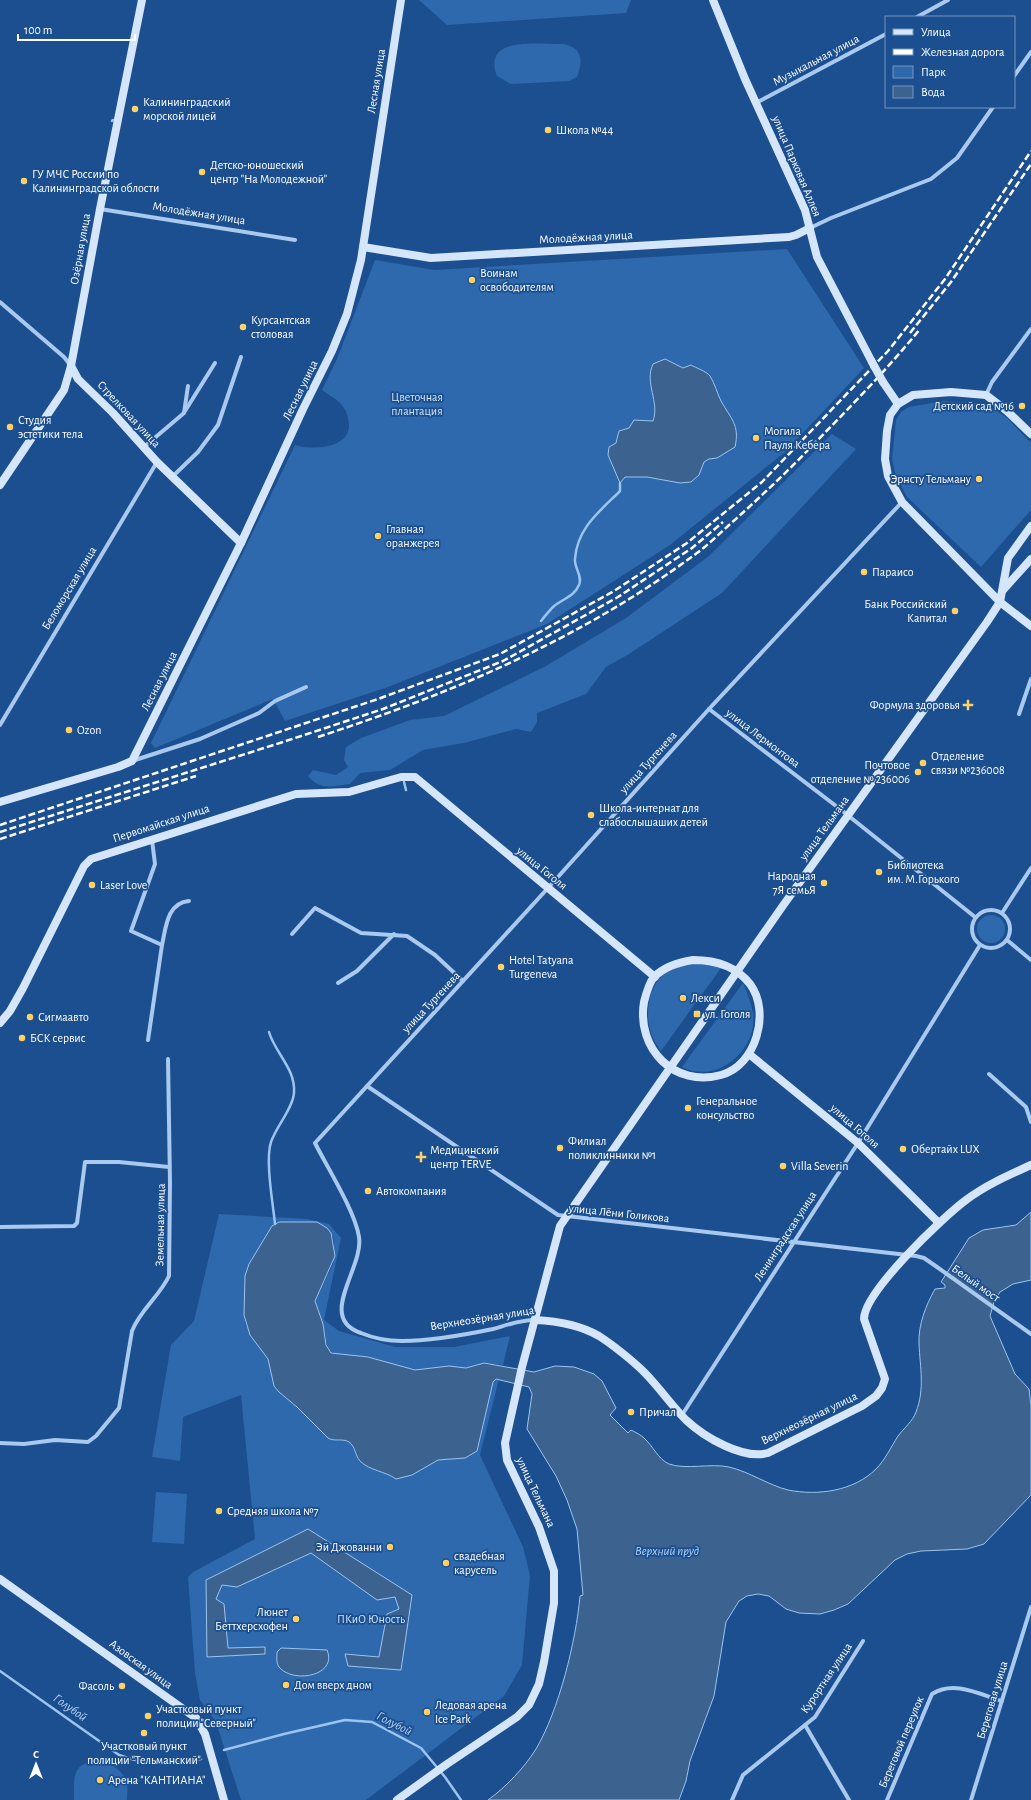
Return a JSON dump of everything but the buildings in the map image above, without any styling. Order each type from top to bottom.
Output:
[{"type":"street","name":"Озёрная улица","points":[[0,485],[64,390],[71,366],[100,209],[142,0]]},
{"type":"street","name":"Лесная улица","points":[[132,761],[241,543],[303,409],[332,351],[347,314],[363,247],[401,0]]},
{"type":"street","name":"улица Парковая Аллея","points":[[713,0],[756,104],[805,210],[817,257],[883,382],[898,404]]},
{"type":"street","points":[[919,16],[948,0]]},
{"type":"street","name":"Музыкальная улица","points":[[756,104],[885,35]]},
{"type":"street","points":[[1015,75],[1031,52]]},
{"type":"street","points":[[810,228],[831,218],[931,179],[957,158],[992,108]]},
{"type":"street","name":"Молодёжная улица","points":[[100,209],[295,240]]},
{"type":"street","name":"Молодёжная улица","points":[[363,247],[431,258],[782,237],[796,235],[810,228]]},
{"type":"street","name":"Стрелковая улица","points":[[0,302],[64,357],[78,379],[113,413],[157,462],[241,543]]},
{"type":"street","points":[[986,395],[992,382],[1031,329]]},
{"type":"street","points":[[172,477],[198,452],[218,425],[241,357]]},
{"type":"street","points":[[144,447],[184,413],[215,363]]},
{"type":"street","points":[[184,413],[188,386]]},
{"type":"street","points":[[1031,434],[1007,411],[986,395],[951,392],[912,395],[898,404],[890,415],[885,459],[888,476],[902,502],[1000,602],[1031,626]]},
{"type":"street","name":"Беломорская улица","points":[[0,725],[157,462]]},
{"type":"street","name":"улица Тургенева","points":[[315,1143],[709,709],[902,502]]},
{"type":"street","name":"улица Тельмана","points":[[397,1800],[523,1711],[536,1692],[544,1662],[554,1603],[556,1581],[547,1548],[506,1455],[506,1437],[522,1367],[556,1237],[565,1217],[1000,602],[1008,558],[1031,526]]},
{"type":"street","name":"улица Тельмана","points":[[1003,590],[1031,559]]},
{"type":"street","points":[[1020,714],[1031,679]]},
{"type":"street","points":[[0,802],[118,767],[200,739],[258,713],[275,701],[306,688]]},
{"type":"street","name":"улица Лермонтова","points":[[709,709],[848,816],[975,917]]},
{"type":"street","name":"Первомайская улица","points":[[2,1019],[23,988],[84,866],[90,859],[296,794],[349,792],[401,777],[415,778]]},
{"type":"street","name":"улица Гоголя","points":[[415,778],[654,977]]},
{"type":"street","points":[[152,840],[155,864],[131,931],[162,945]]},
{"type":"street","points":[[1002,913],[1031,868]]},
{"type":"street","points":[[148,1040],[162,945],[172,908],[180,901],[189,900]]},
{"type":"street","points":[[292,934],[315,908],[361,933],[407,936],[435,955],[463,981]]},
{"type":"street","points":[[993,909],[1002,913],[1007,917],[1011,926],[1010,934],[1007,940],[994,948],[986,948],[980,945],[976,941],[971,928],[975,917],[984,910],[993,909]]},
{"type":"street","points":[[338,983],[357,970],[394,934]]},
{"type":"street","points":[[1007,940],[1031,960]]},
{"type":"street","name":"Ленинградская улица","points":[[682,1414],[858,1143],[980,945]]},
{"type":"street","points":[[693,960],[720,963],[737,972],[750,984],[758,1007],[759,1021],[757,1036],[749,1054],[736,1068],[723,1075],[714,1077],[688,1076],[662,1062],[646,1038],[643,1028],[642,1011],[645,996],[654,977],[670,967],[693,960]]},
{"type":"street","name":"улица Гоголя","points":[[749,1054],[858,1143],[939,1223]]},
{"type":"street","points":[[168,1059],[169,1167]]},
{"type":"street","points":[[989,1074],[1026,1107],[1031,1122]]},
{"type":"street","name":"улица Лёни Голикова","points":[[367,1086],[550,1211],[565,1217],[908,1254]]},
{"type":"street","name":"Верхнеозёрная улица","points":[[315,1143],[354,1221],[359,1236],[358,1255],[341,1303],[341,1314],[346,1326],[355,1332],[402,1342],[448,1337],[535,1320],[563,1323],[582,1328],[600,1337],[643,1371],[682,1414],[697,1428],[719,1443],[737,1450],[759,1455],[782,1448],[862,1406],[876,1396],[882,1388],[885,1379],[864,1319],[864,1312],[872,1298],[908,1254],[939,1223],[967,1199],[986,1187],[1031,1165]]},
{"type":"street","name":"Земельная улица","points":[[0,1227],[74,1226],[77,1223],[85,1162],[119,1162],[169,1167],[169,1276],[163,1288],[141,1314],[134,1327],[117,1412],[96,1436],[88,1442],[54,1440],[24,1444],[0,1443]]},
{"type":"street","name":"Белый мост","points":[[908,1254],[924,1258],[1031,1334]]},
{"type":"street","name":"Азовская улица","points":[[0,1579],[196,1718],[205,1734],[224,1800]]},
{"type":"street","name":"Береговая улица","points":[[971,1800],[1031,1607]]},
{"type":"street","name":"Курортная улица","points":[[732,1800],[743,1775],[815,1718],[863,1641]]},
{"type":"street","name":"Береговой переулок","points":[[887,1800],[932,1694],[948,1687],[961,1688],[1002,1701]]},
{"type":"street","name":"Курортная улица","points":[[805,1725],[849,1800]]},
{"type":"green space","points":[[419,0],[631,0],[626,13],[447,25]]},
{"type":"green space","points":[[528,44],[564,44],[570,46],[578,52],[581,61],[577,77],[569,81],[511,84],[497,76],[494,63],[497,54],[505,48]]},
{"type":"green space","name":"Цветочная плантация","points":[[787,249],[864,368],[785,452],[670,545],[547,624],[388,687],[285,721],[273,699],[155,748],[151,743],[295,445],[312,448],[322,447],[339,442],[346,436],[349,429],[348,418],[342,405],[322,390],[337,359],[375,260],[434,270]]},
{"type":"green space","points":[[943,401],[985,404],[1006,417],[1031,443],[1031,510],[981,567],[907,497],[896,477],[892,459],[896,420],[901,412],[909,407]]},
{"type":"green space","points":[[832,434],[856,449],[722,593],[629,654],[606,667],[586,694],[537,713],[537,722],[531,732],[516,729],[464,743],[423,750],[390,770],[360,773],[350,784],[322,786],[317,784],[308,776],[313,770],[336,775],[348,767],[344,760],[346,747],[361,738],[410,720],[444,716],[546,666],[626,618],[709,556]]},
{"type":"green space","points":[[991,915],[1001,919],[1005,929],[1001,939],[991,943],[981,939],[977,929],[981,919]]},
{"type":"green space","points":[[698,963],[721,968],[661,1051],[652,1035],[649,1025],[648,1006],[650,996],[662,975],[682,966]]},
{"type":"green space","points":[[743,983],[753,1013],[753,1027],[749,1040],[742,1051],[732,1061],[721,1068],[709,1071],[695,1071],[682,1067]]},
{"type":"green space","name":"ПКиО Юность","points":[[219,1214],[307,1219],[329,1224],[341,1238],[324,1320],[339,1331],[395,1347],[454,1347],[510,1336],[503,1365],[484,1363],[466,1368],[449,1366],[414,1370],[368,1357],[337,1355],[328,1350],[323,1324],[315,1301],[333,1264],[334,1241],[327,1228],[317,1222],[279,1222],[272,1226],[249,1264],[244,1301],[246,1325],[255,1342],[265,1352],[274,1386],[328,1438],[351,1443],[356,1455],[396,1479],[412,1475],[438,1460],[465,1458],[477,1451],[493,1382],[496,1379],[499,1379],[480,1455],[523,1547],[530,1575],[522,1665],[504,1696],[366,1800],[241,1800],[216,1722],[200,1700],[195,1673],[188,1577],[193,1572],[255,1539],[241,1395],[183,1417],[180,1461],[152,1457],[171,1345],[194,1321]]},
{"type":"green space","points":[[156,1492],[187,1494],[184,1544],[152,1542]]},
{"type":"green space","name":"Арена \"КАНТИАНА\"","points":[[97,1760],[115,1767],[123,1774],[127,1783],[127,1800],[74,1800],[74,1779],[78,1769],[82,1765]]},
{"type":"water","points":[[665,359],[683,368],[691,365],[704,371],[710,376],[721,401],[734,422],[736,433],[735,447],[717,458],[709,459],[704,462],[699,475],[691,482],[680,483],[647,477],[625,477],[620,483],[608,455],[609,447],[616,443],[619,431],[629,428],[634,420],[653,421],[655,407],[650,378],[651,371],[653,364]]},
{"type":"water","name":"Верхний пруд","points":[[1031,1212],[1031,1280],[1013,1284],[1000,1292],[994,1302],[990,1316],[1015,1374],[1029,1389],[1031,1406],[1031,1495],[984,1544],[967,1549],[921,1551],[907,1554],[895,1560],[848,1604],[834,1610],[820,1614],[799,1613],[786,1609],[769,1596],[758,1594],[747,1596],[739,1601],[726,1622],[714,1696],[690,1761],[686,1781],[679,1800],[488,1800],[520,1770],[536,1749],[544,1733],[552,1715],[565,1675],[575,1633],[580,1596],[583,1595],[577,1529],[567,1500],[556,1476],[527,1429],[532,1394],[529,1387],[496,1379],[493,1382],[477,1451],[465,1458],[438,1460],[412,1475],[396,1479],[364,1464],[358,1459],[353,1446],[349,1442],[328,1438],[297,1407],[279,1392],[274,1386],[268,1359],[250,1335],[244,1315],[245,1276],[249,1264],[272,1226],[279,1222],[317,1222],[327,1228],[331,1233],[335,1256],[315,1301],[323,1324],[326,1345],[331,1353],[368,1357],[415,1370],[449,1366],[466,1368],[484,1363],[534,1372],[555,1366],[574,1367],[594,1374],[602,1381],[616,1408],[610,1415],[628,1433],[631,1430],[643,1437],[665,1462],[676,1466],[729,1467],[788,1490],[799,1492],[823,1492],[846,1487],[867,1476],[876,1469],[885,1458],[898,1436],[913,1418],[919,1403],[921,1386],[919,1337],[921,1322],[935,1289],[945,1288],[945,1285],[941,1282],[969,1238],[983,1230],[1016,1225]]},
{"type":"water","points":[[308,1529],[412,1595],[401,1670],[348,1666],[345,1654],[379,1657],[387,1614],[399,1609],[395,1597],[377,1600],[311,1553],[237,1587],[222,1585],[216,1599],[224,1604],[228,1648],[265,1647],[265,1654],[207,1657],[206,1580]]},
{"type":"water","points":[[281,1648],[327,1650],[329,1659],[326,1666],[312,1675],[294,1675],[286,1672],[278,1665],[277,1652]]},
{"type":"waterway","points":[[541,621],[556,604],[571,595],[577,589],[580,578],[575,559],[580,538],[591,521],[620,491],[620,483]]},
{"type":"waterway","points":[[404,782],[406,790]]},
{"type":"waterway","points":[[269,1032],[289,1069],[294,1084],[294,1093],[291,1105],[273,1136],[269,1150],[269,1171],[275,1224]]},
{"type":"waterway","name":"Голубой","points":[[0,1671],[119,1755],[141,1762],[160,1764],[201,1759]]},
{"type":"waterway","name":"Голубой","points":[[224,1750],[345,1720],[372,1722],[421,1748],[445,1777],[461,1800]]},
{"type":"railway","points":[[0,825],[378,699],[500,654],[614,591],[687,543],[762,482],[888,351],[945,279],[1031,151]]},
{"type":"railway","points":[[910,333],[951,282],[1031,164]]},
{"type":"railway","points":[[318,737],[369,720],[468,682],[562,637],[608,612],[653,584],[705,547],[779,479],[866,390],[920,329]]},
{"type":"railway","points":[[0,832],[383,709],[503,661],[618,597],[692,548],[723,522]]},
{"type":"railway","points":[[0,839],[196,776]]},
{"type":"place","name":"Калининградский морской лицей","points":[[135,109]]},
{"type":"place","name":"Школа №44","points":[[548,130]]},
{"type":"place","name":"Детско-юношеский центр \"На Молодежной\"","points":[[202,172]]},
{"type":"place","name":"ГУ МЧС России по Калининградской облости","points":[[24,181]]},
{"type":"place","name":"Воинам освободителям","points":[[472,280]]},
{"type":"place","name":"Курсантская столовая","points":[[243,327]]},
{"type":"place","name":"Детский сад №16","points":[[1022,406]]},
{"type":"place","name":"Студия эстетики тела","points":[[10,427]]},
{"type":"place","name":"Могила Пауля Кебера","points":[[756,438]]},
{"type":"place","name":"Эрнсту Тельману","points":[[979,479]]},
{"type":"place","name":"Главная оранжерея","points":[[378,536]]},
{"type":"place","name":"Параисо","points":[[864,572]]},
{"type":"place","name":"Банк Российский Капитал","points":[[955,611]]},
{"type":"place","name":"Формула здоровья","points":[[968,705]]},
{"type":"place","name":"Ozon","points":[[69,730]]},
{"type":"place","name":"Отделение связи №236008","points":[[923,763]]},
{"type":"place","name":"Почтовое отделение № 236006","points":[[918,772]]},
{"type":"place","name":"Школа-интернат для слабослышаших детей","points":[[591,815]]},
{"type":"place","name":"Библиотека им. М.Горького","points":[[879,872]]},
{"type":"place","name":"Народная 7Я семьЯ","points":[[824,883]]},
{"type":"place","name":"Laser Love","points":[[92,885]]},
{"type":"place","name":"Hotel Tatyana Turgeneva","points":[[501,967]]},
{"type":"place","name":"Лекси","points":[[683,998]]},
{"type":"place","name":"ул. Гоголя","points":[[697,1014]]},
{"type":"place","name":"Сигмаавто","points":[[30,1017]]},
{"type":"place","name":"БСК сервис","points":[[22,1038]]},
{"type":"place","name":"Генеральное консульство","points":[[688,1108]]},
{"type":"place","name":"Филиал поликлинники №1","points":[[560,1148]]},
{"type":"place","name":"Обертайх LUX","points":[[903,1149]]},
{"type":"place","name":"Медицинский центр TERVE","points":[[421,1157]]},
{"type":"place","name":"Villa Severin","points":[[783,1166]]},
{"type":"place","name":"Автокомпания","points":[[368,1191]]},
{"type":"place","name":"Причал","points":[[631,1412]]},
{"type":"place","name":"Средняя школа №7","points":[[219,1511]]},
{"type":"place","name":"Эй Джованни","points":[[390,1547]]},
{"type":"place","name":"свадебная карусель","points":[[446,1563]]},
{"type":"place","name":"Люнет Беттхерсхофен","points":[[296,1619]]},
{"type":"place","name":"Дом вверх дном","points":[[286,1685]]},
{"type":"place","name":"Фасоль","points":[[122,1686]]},
{"type":"place","name":"Ледовая арена Ice Park","points":[[427,1712]]},
{"type":"place","name":"Участковый пункт полиции \"Северный\"","points":[[148,1716]]},
{"type":"place","name":"Участковый пункт полиции \"Тельманский\"","points":[[144,1733]]},
{"type":"place","name":"Арена \"КАНТИАНА\"","points":[[100,1780]]}]
